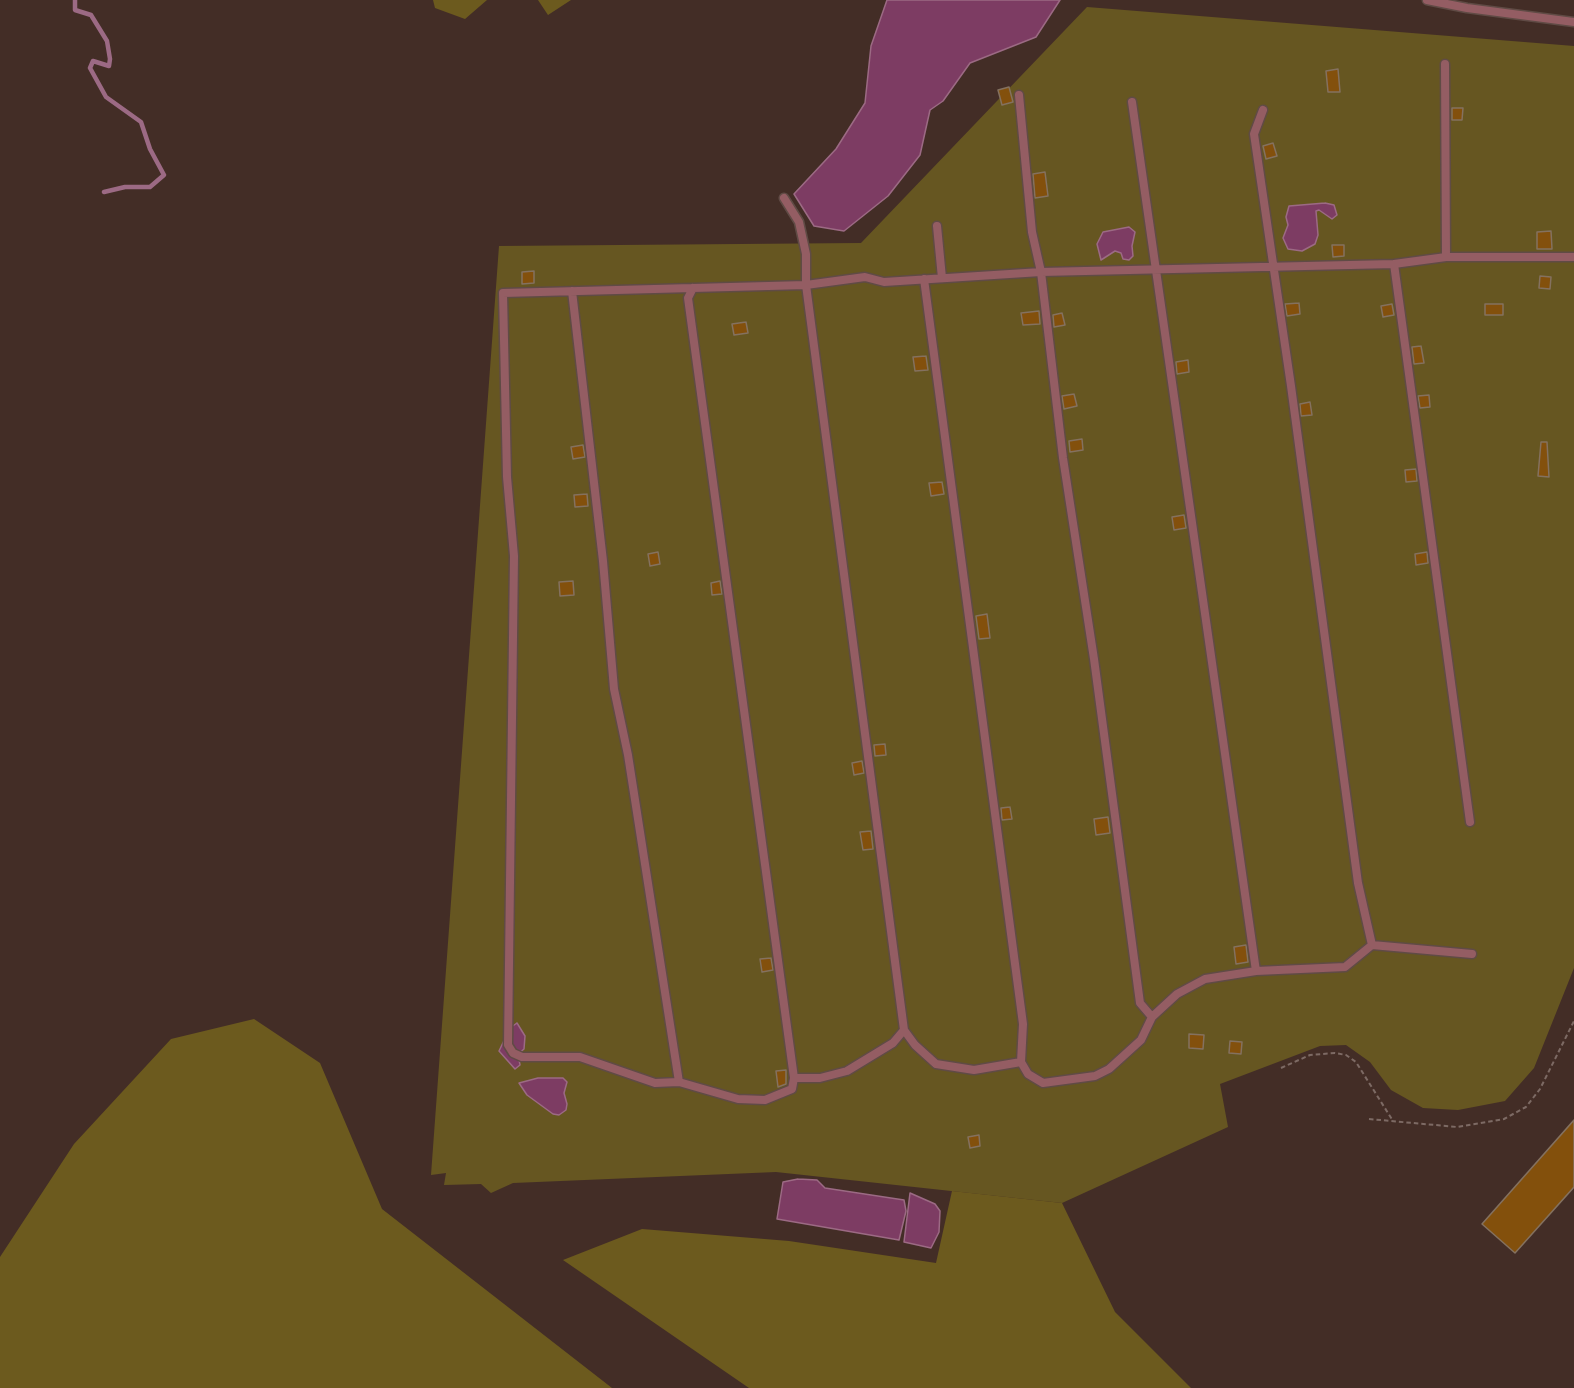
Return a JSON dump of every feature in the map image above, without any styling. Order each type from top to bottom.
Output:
[{"type":"lane","points":[[1427,0],[1467,8],[1574,22]]},
{"type":"lane","points":[[1445,64],[1446,257]]},
{"type":"lane","points":[[1019,94],[1032,232],[1041,272],[1062,458],[1094,659],[1140,1003],[1152,1017]]},
{"type":"lane","points":[[1132,102],[1147,193],[1156,271],[1256,971]]},
{"type":"lane","points":[[1263,110],[1254,134],[1291,386],[1358,882],[1372,945]]},
{"type":"lane","points":[[784,198],[799,222],[806,254],[806,285],[904,1030],[915,1046],[936,1064],[974,1070],[1021,1062]]},
{"type":"lane","points":[[937,226],[942,278]]},
{"type":"lane","points":[[693,288],[688,298],[794,1077],[792,1089],[765,1100],[738,1099],[679,1082],[655,1083],[580,1057],[522,1057],[513,1053],[508,1045],[514,556],[507,477],[503,293],[806,285],[865,277],[885,282],[1041,272],[1394,264],[1446,257],[1574,257]]},
{"type":"lane","points":[[1394,264],[1470,822]]},
{"type":"lane","points":[[924,279],[1023,1024],[1021,1062],[1028,1074],[1043,1083],[1095,1076],[1109,1069],[1141,1040],[1152,1017],[1177,994],[1205,979],[1256,971],[1345,967],[1372,945],[1472,954]]},
{"type":"lane","points":[[572,291],[603,561],[614,689],[628,755],[679,1082]]},
{"type":"lane","points":[[794,1077],[820,1078],[847,1071],[893,1043],[904,1030]]},
{"type":"path","points":[[1369,1119],[1428,1126],[1479,1125],[1504,1119],[1526,1107],[1540,1089],[1574,1021]]},
{"type":"path","points":[[1281,1068],[1310,1055],[1346,1055],[1356,1062],[1393,1121]]},
{"type":"shaded area","points":[[433,0],[487,0],[465,19],[435,8]]},
{"type":"shaded area","points":[[538,0],[571,0],[548,15]]},
{"type":"shaded area","points":[[887,0],[1060,0],[1036,37],[970,63],[943,101],[930,110],[920,155],[888,196],[844,231],[814,226],[794,194],[836,149],[865,103],[871,46]]},
{"type":"shaded area","points":[[1087,7],[1574,46],[1574,968],[1534,1068],[1505,1101],[1458,1110],[1423,1108],[1391,1090],[1370,1062],[1346,1045],[1320,1046],[1220,1084],[1228,1127],[1062,1203],[776,1172],[513,1183],[491,1193],[481,1184],[444,1185],[446,1173],[431,1175],[499,246],[861,243]]},
{"type":"shaded area","points":[[1325,203],[1334,205],[1337,215],[1332,219],[1319,210],[1316,211],[1318,235],[1315,244],[1302,251],[1288,249],[1283,238],[1288,225],[1286,217],[1289,206]]},
{"type":"shaded area","points":[[1129,227],[1135,232],[1132,246],[1133,256],[1129,260],[1123,259],[1121,253],[1115,251],[1101,260],[1097,244],[1103,232]]},
{"type":"shaded area","points":[[254,1019],[320,1063],[382,1209],[612,1388],[0,1388],[0,1257],[74,1144],[171,1039]]},
{"type":"shaded area","points":[[517,1023],[525,1036],[524,1049],[518,1054],[520,1065],[515,1069],[499,1051],[510,1028]]},
{"type":"shaded area","points":[[538,1078],[563,1078],[567,1082],[564,1093],[566,1110],[559,1115],[553,1114],[527,1095],[519,1083]]},
{"type":"shaded area","points":[[798,1179],[817,1180],[825,1188],[904,1200],[906,1211],[899,1240],[777,1219],[783,1182]]},
{"type":"shaded area","points":[[952,1191],[1062,1203],[1115,1312],[1191,1388],[749,1388],[563,1260],[642,1229],[789,1241],[936,1263]]},
{"type":"shaded area","points":[[910,1193],[935,1204],[940,1211],[939,1232],[931,1248],[904,1242]]},
{"type":"building","points":[[1338,69],[1340,92],[1328,92],[1326,71]]},
{"type":"building","points":[[1009,87],[1013,102],[1002,105],[998,90]]},
{"type":"building","points":[[1452,108],[1463,108],[1462,120],[1452,120]]},
{"type":"building","points":[[1273,143],[1277,156],[1266,159],[1263,146]]},
{"type":"building","points":[[1045,172],[1048,196],[1035,198],[1033,174]]},
{"type":"building","points":[[1551,231],[1552,249],[1537,249],[1537,232]]},
{"type":"building","points":[[1332,245],[1344,245],[1344,256],[1333,257]]},
{"type":"building","points":[[534,271],[534,283],[522,284],[522,272]]},
{"type":"building","points":[[1540,276],[1551,277],[1550,289],[1539,288]]},
{"type":"building","points":[[1299,303],[1300,314],[1287,316],[1285,304]]},
{"type":"building","points":[[1392,304],[1394,315],[1383,317],[1381,306]]},
{"type":"building","points":[[1485,304],[1503,304],[1503,315],[1485,315]]},
{"type":"building","points":[[1039,311],[1040,324],[1023,325],[1021,313]]},
{"type":"building","points":[[1062,313],[1065,325],[1054,327],[1053,315]]},
{"type":"building","points":[[746,322],[748,333],[734,335],[732,324]]},
{"type":"building","points":[[1421,346],[1424,363],[1414,364],[1412,347]]},
{"type":"building","points":[[926,356],[928,370],[915,371],[913,357]]},
{"type":"building","points":[[1188,360],[1189,372],[1177,374],[1176,362]]},
{"type":"building","points":[[1074,394],[1077,406],[1064,409],[1062,396]]},
{"type":"building","points":[[1429,395],[1430,407],[1420,408],[1418,396]]},
{"type":"building","points":[[1310,402],[1312,415],[1301,416],[1300,404]]},
{"type":"building","points":[[1082,439],[1083,450],[1070,452],[1069,441]]},
{"type":"building","points":[[1541,442],[1547,442],[1549,477],[1538,476]]},
{"type":"building","points":[[583,445],[585,457],[573,459],[571,447]]},
{"type":"building","points":[[1416,469],[1417,481],[1406,482],[1405,470]]},
{"type":"building","points":[[942,482],[944,494],[931,496],[929,483]]},
{"type":"building","points":[[587,494],[588,506],[575,507],[574,495]]},
{"type":"building","points":[[1184,515],[1186,528],[1174,530],[1172,517]]},
{"type":"building","points":[[658,552],[660,564],[650,566],[648,554]]},
{"type":"building","points":[[1427,552],[1428,563],[1416,565],[1415,554]]},
{"type":"building","points":[[573,581],[574,595],[560,596],[559,582]]},
{"type":"building","points":[[720,581],[722,594],[712,595],[711,583]]},
{"type":"building","points":[[987,614],[990,638],[979,639],[976,616]]},
{"type":"building","points":[[885,744],[886,755],[875,756],[874,745]]},
{"type":"building","points":[[862,761],[864,773],[854,775],[852,763]]},
{"type":"building","points":[[1010,807],[1012,819],[1002,820],[1001,808]]},
{"type":"building","points":[[1108,817],[1110,833],[1096,835],[1094,819]]},
{"type":"building","points":[[871,831],[873,849],[863,850],[860,832]]},
{"type":"building","points":[[1246,945],[1248,962],[1236,964],[1234,947]]},
{"type":"building","points":[[771,958],[773,970],[762,972],[760,959]]},
{"type":"building","points":[[1189,1034],[1204,1035],[1203,1049],[1189,1048]]},
{"type":"building","points":[[1230,1041],[1242,1042],[1241,1054],[1229,1053]]},
{"type":"building","points":[[786,1070],[786,1084],[778,1087],[776,1071]]},
{"type":"building","points":[[1574,1120],[1574,1187],[1515,1253],[1482,1224]]},
{"type":"building","points":[[979,1135],[980,1146],[970,1148],[968,1137]]},
{"type":"waterway","points":[[75,0],[75,10],[91,15],[107,41],[109,66],[93,61],[90,68],[106,97],[141,122],[150,149],[164,175],[150,187],[125,187],[104,192]]}]
